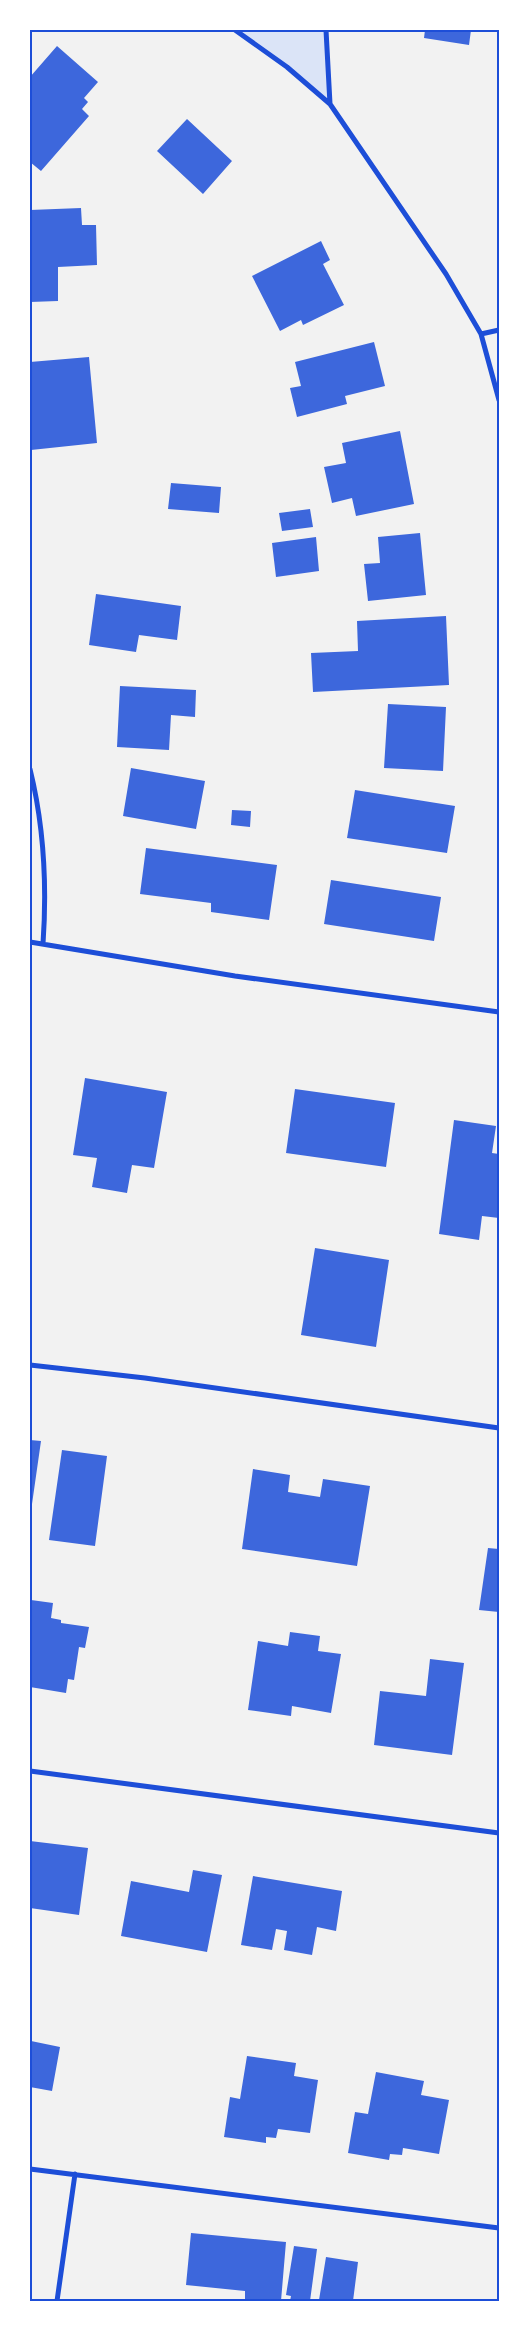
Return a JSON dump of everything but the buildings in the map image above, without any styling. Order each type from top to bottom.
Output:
[{"type":"street","points":[[235,30],[287,67],[330,104],[369,157],[446,274],[481,334],[499,400]]},
{"type":"street","points":[[326,30],[330,104]]},
{"type":"street","points":[[481,334],[499,330]]},
{"type":"street","points":[[30,769],[42,844],[46,901],[43,944]]},
{"type":"street","points":[[30,942],[235,976],[499,1012]]},
{"type":"street","points":[[30,1364],[145,1378],[499,1428]]},
{"type":"street","points":[[30,1771],[499,1833]]},
{"type":"street","points":[[30,2169],[499,2228]]},
{"type":"street","points":[[57,2301],[75,2174]]},
{"type":"shaded area","points":[[235,30],[326,30],[330,104],[287,67]]}]
